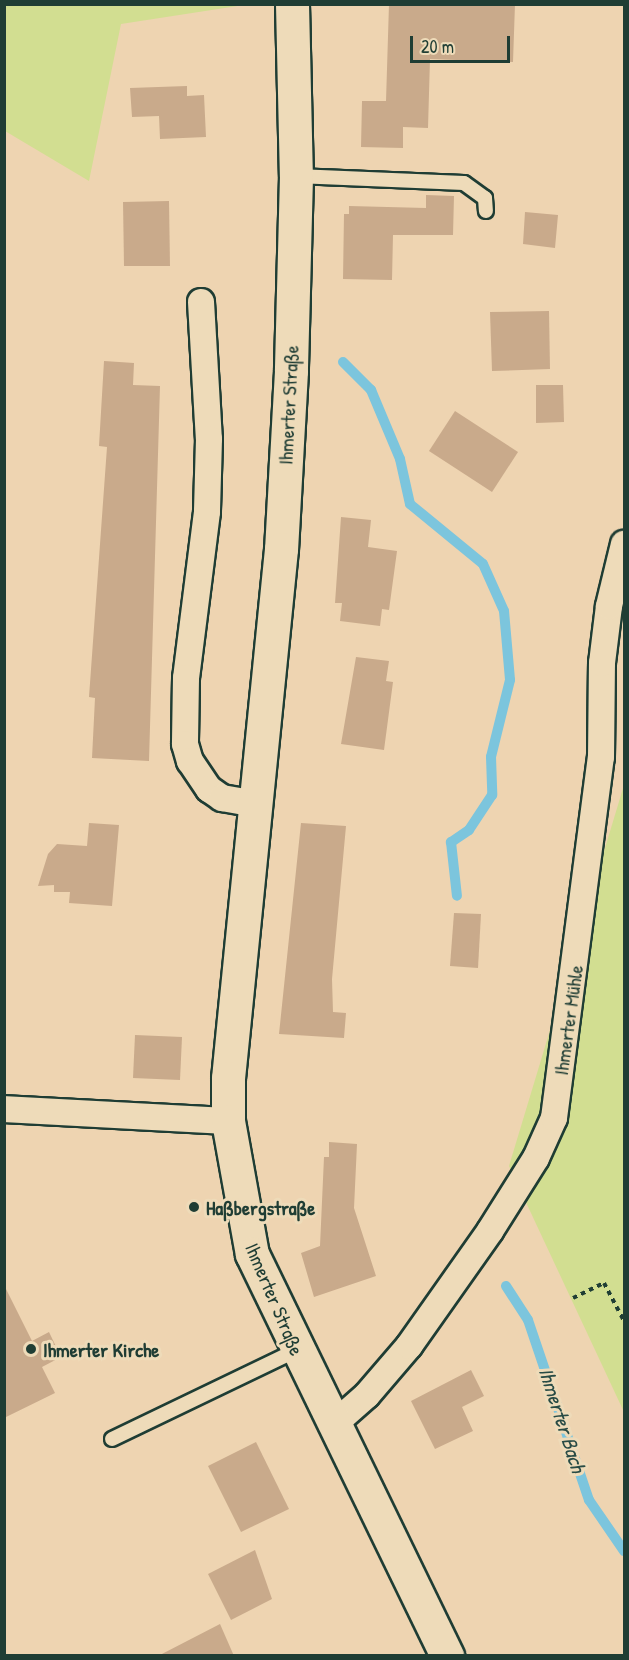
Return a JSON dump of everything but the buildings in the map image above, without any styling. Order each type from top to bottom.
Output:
[{"type":"main road","name":"Ihmerter Straße","points":[[292,4],[296,176],[280,549],[228,1078],[228,1121],[252,1254],[295,1351],[447,1656]]},
{"type":"street","points":[[201,302],[209,439],[207,512],[186,678],[185,744],[190,761],[209,789],[222,798],[255,804]]},
{"type":"street","name":"Ihmerter Mühle","points":[[333,1425],[368,1395],[409,1346],[490,1231],[536,1158],[554,1118],[601,757],[602,663],[609,606],[624,544]]},
{"type":"street","points":[[4,1108],[228,1121]]},
{"type":"lane","points":[[296,176],[464,183],[485,198],[486,212]]},
{"type":"lane","points":[[112,1439],[295,1351]]},
{"type":"path","points":[[573,1298],[604,1283],[624,1321]]},
{"type":"green space","points":[[5,4],[244,5],[121,24],[89,181],[5,131]]},
{"type":"green space","points":[[624,785],[624,1412],[509,1166]]},
{"type":"waterway","name":"Ihmerter Bach","points":[[343,362],[371,390],[400,459],[410,504],[483,564],[504,611],[510,680],[491,757],[492,795],[469,830],[451,842],[457,896]]},
{"type":"waterway","name":"Ihmerter Bach","points":[[506,1286],[528,1320],[589,1500],[624,1551]]},
{"type":"place","name":"Haßbergstraße","points":[[194,1207]]},
{"type":"place","name":"Ihmerter Kirche","points":[[31,1349]]}]
